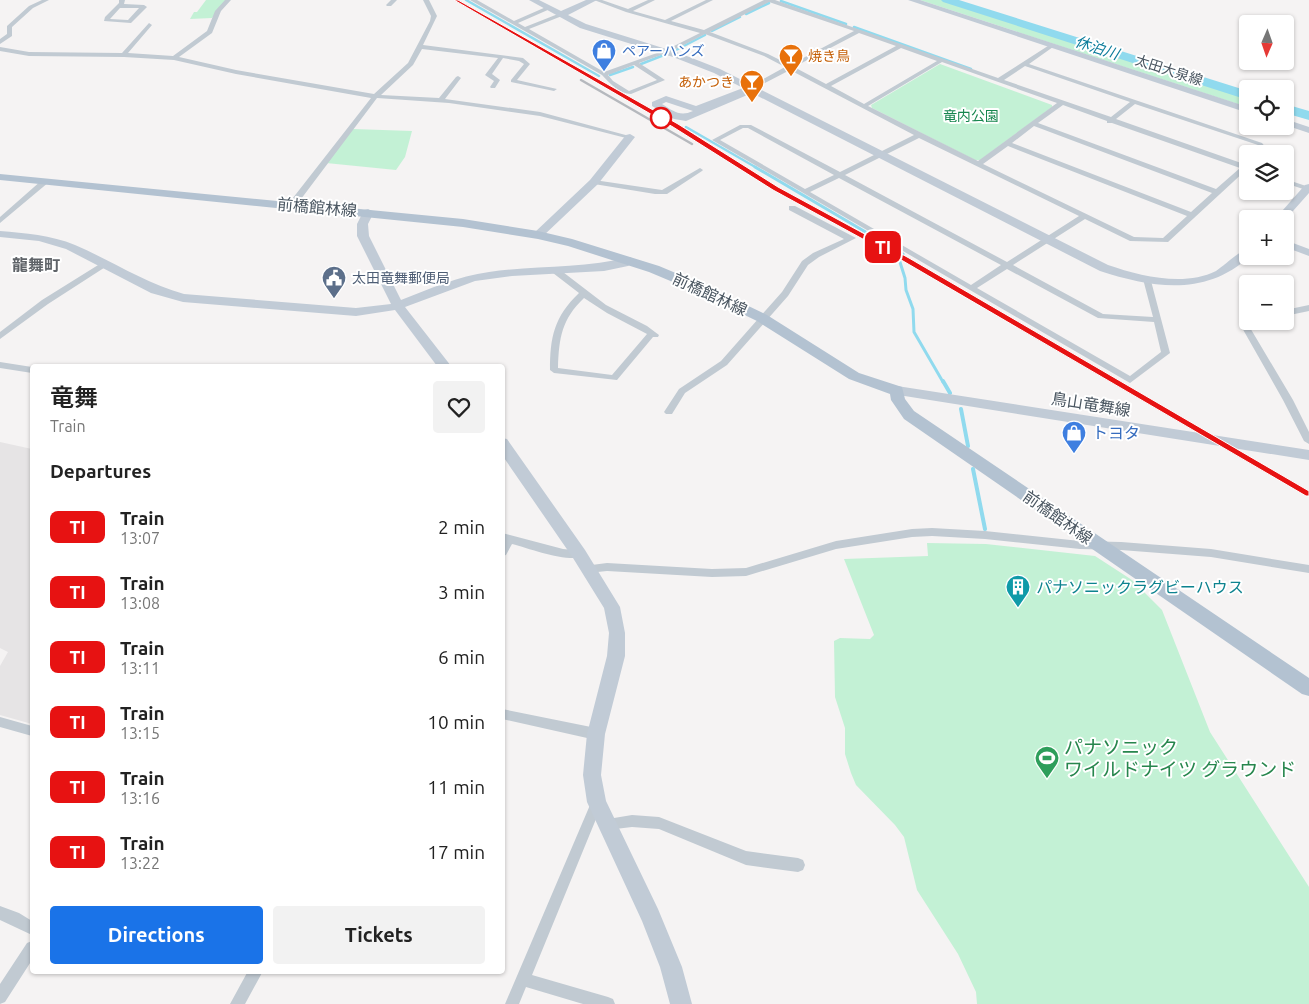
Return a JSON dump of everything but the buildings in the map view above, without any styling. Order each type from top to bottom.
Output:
[{"type":"main road","name":"前橋館林線","points":[[0,177],[368,212],[471,224],[538,235],[581,245],[630,260],[676,278],[762,318],[854,376],[897,391],[901,406],[909,415],[1309,688]]},
{"type":"street","points":[[0,42],[10,35],[9,27],[31,7],[46,0]]},
{"type":"street","points":[[174,58],[210,32],[218,12],[228,0]]},
{"type":"street","points":[[389,5],[394,0]]},
{"type":"street","points":[[292,205],[376,96],[411,64],[433,20],[426,0]]},
{"type":"street","points":[[473,0],[604,74],[611,82],[631,93],[662,80],[634,63]]},
{"type":"street","points":[[533,0],[560,15],[601,33],[666,51],[709,67],[1045,240],[1104,268],[1146,279],[1172,281],[1205,278],[1229,269],[1239,260]]},
{"type":"street","points":[[525,30],[593,0]]},
{"type":"street","points":[[597,0],[738,43],[790,67],[919,135],[1133,239],[1163,240],[1239,174]]},
{"type":"street","points":[[628,11],[652,0]]},
{"type":"street","points":[[667,21],[710,0]]},
{"type":"street","points":[[604,74],[666,51],[769,0],[1001,82],[1012,88],[1239,166]]},
{"type":"street","name":"太田大泉線","points":[[912,0],[1239,107]]},
{"type":"street","points":[[121,3],[144,7],[129,22],[106,20],[121,3]]},
{"type":"street","points":[[514,23],[560,3]]},
{"type":"street","points":[[124,55],[149,25]]},
{"type":"street","points":[[751,88],[748,92],[686,118],[677,117],[655,104],[672,99],[689,108],[696,109],[751,88],[859,32]]},
{"type":"street","points":[[421,46],[521,58],[527,64],[513,81],[554,89]]},
{"type":"street","points":[[827,86],[900,46]]},
{"type":"street","points":[[1001,82],[1051,46]]},
{"type":"street","points":[[0,49],[29,54],[124,55],[174,58],[236,72],[376,96],[441,100],[540,114],[630,137],[594,182],[538,235]]},
{"type":"street","points":[[493,87],[497,80],[488,75],[502,56]]},
{"type":"street","points":[[864,106],[940,61]]},
{"type":"street","points":[[1024,64],[1261,145]]},
{"type":"street","points":[[441,100],[458,78]]},
{"type":"street","points":[[1110,121],[1136,102]]},
{"type":"street","points":[[978,164],[1061,104]]},
{"type":"street","points":[[1033,124],[1217,192]]},
{"type":"street","points":[[1294,125],[1309,130]]},
{"type":"street","points":[[1146,279],[1158,320],[1166,353],[1130,380],[715,141],[715,138],[742,126],[749,126],[1101,316],[1158,320]]},
{"type":"street","points":[[805,192],[919,135]]},
{"type":"street","points":[[1008,143],[1192,215]]},
{"type":"street","points":[[594,182],[664,192],[700,170]]},
{"type":"street","points":[[0,221],[45,182]]},
{"type":"street","points":[[1288,210],[1306,190],[1294,185]]},
{"type":"street","points":[[669,412],[682,391],[724,362],[785,294],[805,263],[816,255],[851,238],[792,208]]},
{"type":"street","points":[[368,212],[363,222],[362,236],[398,306],[442,364]]},
{"type":"street","points":[[971,288],[1084,216]]},
{"type":"street","points":[[0,234],[40,238],[57,242],[106,264],[155,290],[183,298],[356,312],[382,311],[472,278],[610,267],[630,260]]},
{"type":"street","points":[[1294,247],[1309,253]]},
{"type":"street","points":[[1294,253],[1309,259]]},
{"type":"street","points":[[0,336],[45,302],[106,264]]},
{"type":"street","points":[[556,271],[583,294],[608,310],[641,325],[653,334],[614,378],[554,370],[555,334],[565,314],[583,294]]},
{"type":"street","points":[[1294,311],[1309,308]]},
{"type":"street","points":[[1247,330],[1288,400],[1309,441]]},
{"type":"street","points":[[0,365],[30,370]]},
{"type":"street","name":"鳥山竜舞線","points":[[897,391],[1309,455]]},
{"type":"street","points":[[505,447],[612,607],[617,633],[616,656],[596,734],[592,775],[597,802],[651,916],[671,967],[681,1004]]},
{"type":"street","points":[[588,569],[606,567],[712,573],[746,572],[834,545],[912,533],[985,535],[1080,545],[1211,553],[1309,569]]},
{"type":"street","points":[[506,538],[563,553],[578,554]]},
{"type":"street","points":[[505,715],[596,734]]},
{"type":"street","points":[[0,722],[30,731]]},
{"type":"street","points":[[512,1004],[597,802]]},
{"type":"street","points":[[607,824],[632,821],[659,823],[746,858],[798,865]]},
{"type":"street","points":[[0,914],[14,918],[30,927]]},
{"type":"street","points":[[0,997],[30,951]]},
{"type":"street","points":[[236,1004],[254,974]]},
{"type":"street","points":[[522,980],[608,1004]]},
{"type":"shaded area","points":[[0,442],[30,449],[30,723],[0,715],[0,666],[8,652],[0,648]]},
{"type":"green space","points":[[206,0],[226,0],[212,18],[190,19],[194,12],[197,12]]},
{"type":"green space","points":[[920,0],[943,0],[1239,95],[1239,104]]},
{"type":"green space","name":"竜内公園","points":[[940,64],[1052,105],[1052,107],[980,160],[975,160],[872,108],[871,105]]},
{"type":"green space","points":[[353,129],[412,131],[405,157],[396,170],[326,163]]},
{"type":"green space","name":"パナソニック ワイルドナイツ グラウンド","points":[[927,543],[986,544],[1095,556],[1132,580],[1162,610],[1210,732],[1309,887],[1309,1004],[977,1004],[976,992],[958,954],[917,890],[904,837],[895,825],[856,785],[845,754],[845,728],[835,697],[834,641],[840,638],[870,639],[874,635],[844,559],[928,556]]},
{"type":"waterway","points":[[466,0],[599,76]]},
{"type":"waterway","name":"休泊川","points":[[947,0],[1239,93]]},
{"type":"waterway","points":[[781,1],[846,24]]},
{"type":"waterway","points":[[746,14],[769,3]]},
{"type":"waterway","points":[[712,31],[740,17]]},
{"type":"waterway","points":[[854,27],[971,69]]},
{"type":"waterway","points":[[676,50],[705,35]]},
{"type":"waterway","points":[[641,64],[664,55]]},
{"type":"waterway","points":[[610,75],[633,67]]},
{"type":"waterway","name":"休泊川","points":[[1294,111],[1309,116]]},
{"type":"waterway","points":[[686,127],[757,168]]},
{"type":"waterway","points":[[755,167],[903,254]]},
{"type":"waterway","points":[[899,259],[905,278],[906,290],[913,309],[914,332],[943,382]]},
{"type":"waterway","points":[[943,381],[950,393]]},
{"type":"waterway","points":[[961,409],[968,446]]},
{"type":"waterway","points":[[973,469],[985,529]]},
{"type":"railway","points":[[456,0],[675,126],[742,168]]},
{"type":"railway","points":[[581,80],[692,144]]},
{"type":"railway","points":[[740,167],[776,189],[906,260],[1116,382]]},
{"type":"railway","points":[[1114,381],[1309,494]]},
{"type":"train","name":"TI","points":[[456,0],[675,126],[776,189],[906,260],[1309,494]]},
{"type":"place","name":"ペアーハンズ","points":[[604,72]]},
{"type":"place","name":"焼き鳥","points":[[791,77]]},
{"type":"place","name":"あかつき","points":[[752,103]]},
{"type":"place","name":"太田竜舞郵便局","points":[[334,299]]},
{"type":"place","name":"トヨタ","points":[[1074,454]]},
{"type":"place","name":"パナソニックラグビーハウス","points":[[1018,608]]},
{"type":"place","name":"パナソニック ワイルドナイツ グラウンド","points":[[1047,779]]},
{"type":"district","name":"龍舞町","points":[[36,265]]}]
